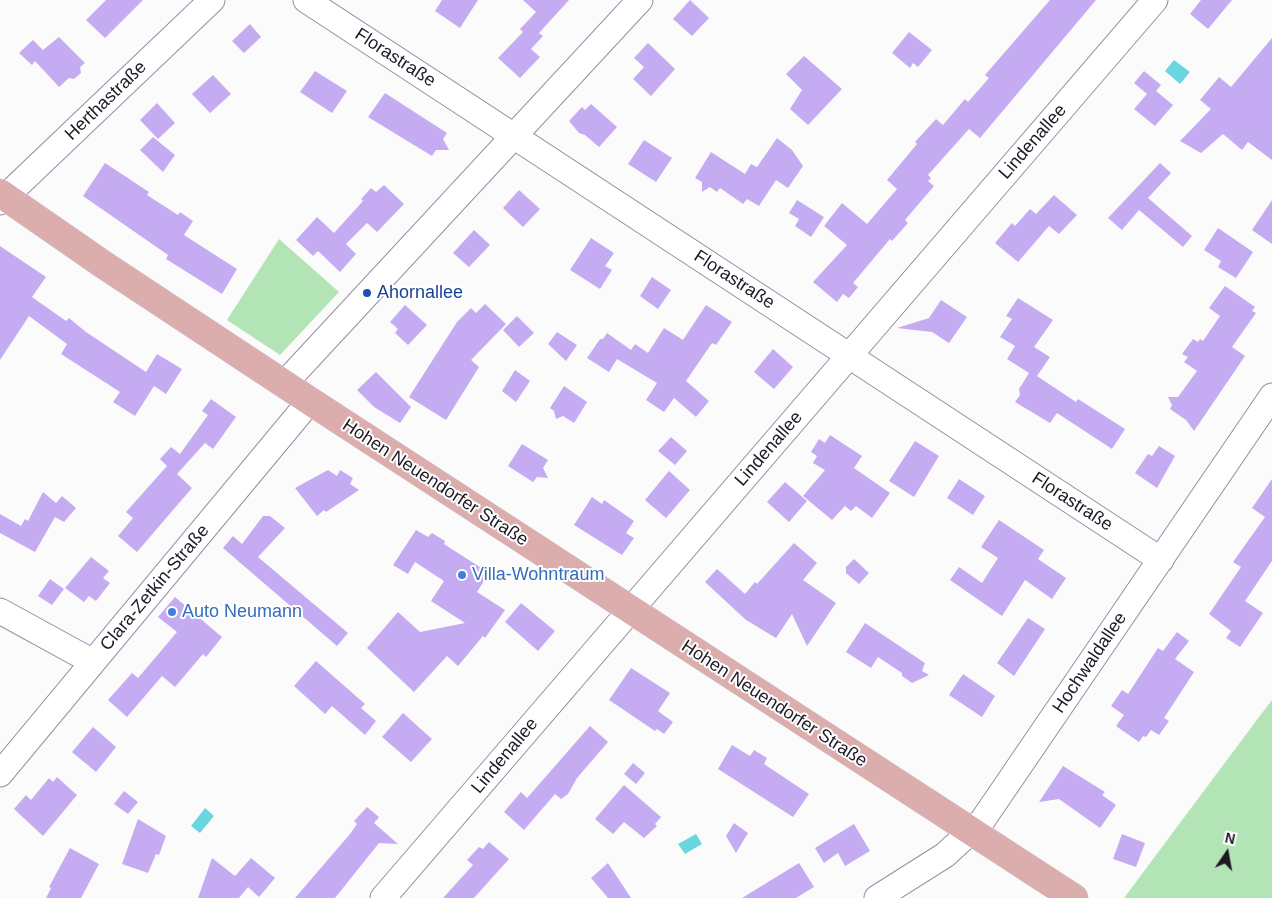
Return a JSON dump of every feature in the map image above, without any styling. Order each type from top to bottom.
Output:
[{"type":"main road","name":"Hohen Neuendorfer Straße","points":[[2,197],[629,610],[1074,898]]},
{"type":"street","name":"Herthastraße","points":[[2,197],[212,0]]},
{"type":"street","name":"Florastraße","points":[[306,0],[515,135],[1160,560]]},
{"type":"street","points":[[284,384],[640,0]]},
{"type":"street","name":"Lindenallee","points":[[383,898],[1155,0]]},
{"type":"street","name":"Hochwaldallee","points":[[877,898],[946,856],[982,822],[1272,396]]},
{"type":"street","name":"Clara-Zetkin-Straße","points":[[0,774],[310,401]]},
{"type":"street","points":[[0,611],[93,662]]},
{"type":"green space","points":[[279,239],[339,292],[280,355],[227,320]]},
{"type":"green space","points":[[1272,700],[1272,898],[1124,898],[1259,717]]},
{"type":"water","points":[[1174,60],[1190,72],[1180,84],[1165,71]]},
{"type":"water","points":[[205,808],[214,816],[200,833],[191,826]]},
{"type":"water","points":[[696,834],[702,844],[685,854],[678,844]]},
{"type":"building","points":[[106,0],[143,0],[105,38],[86,20]]},
{"type":"building","points":[[442,0],[478,0],[460,28],[435,11]]},
{"type":"building","points":[[523,0],[569,0],[539,33],[543,36],[531,49],[540,57],[520,78],[498,58],[523,32],[520,29],[536,12]]},
{"type":"building","points":[[690,0],[709,18],[692,36],[673,19]]},
{"type":"building","points":[[1050,0],[1096,0],[980,138],[969,129],[928,175],[931,178],[928,181],[934,186],[905,220],[908,223],[892,241],[890,239],[853,283],[858,287],[849,298],[843,294],[837,302],[813,282],[847,245],[824,226],[842,203],[867,224],[897,189],[887,180],[917,144],[915,142],[936,119],[943,125],[965,99],[968,102],[989,78],[985,75]]},
{"type":"building","points":[[1201,0],[1232,0],[1208,29],[1190,14]]},
{"type":"building","points":[[250,24],[261,37],[244,53],[232,41]]},
{"type":"building","points":[[909,32],[932,50],[918,67],[913,63],[910,68],[892,53]]},
{"type":"building","points":[[59,37],[85,63],[80,67],[81,73],[74,79],[69,78],[59,87],[35,61],[32,65],[19,53],[33,40],[43,50]]},
{"type":"building","points":[[1272,38],[1272,160],[1248,142],[1242,150],[1223,134],[1201,153],[1180,141],[1211,109],[1200,100],[1219,77],[1231,87]]},
{"type":"building","points":[[648,43],[675,69],[651,96],[633,79],[644,67],[634,58]]},
{"type":"building","points":[[804,56],[842,89],[808,125],[790,109],[802,90],[786,74]]},
{"type":"building","points":[[315,71],[347,91],[332,113],[300,92]]},
{"type":"building","points":[[1144,71],[1161,85],[1156,91],[1173,105],[1155,126],[1134,109],[1147,94],[1134,83]]},
{"type":"building","points":[[213,75],[231,94],[210,113],[192,94]]},
{"type":"building","points":[[385,93],[447,133],[443,139],[449,150],[436,150],[432,156],[368,117]]},
{"type":"building","points":[[157,103],[175,123],[158,139],[140,120]]},
{"type":"building","points":[[591,104],[617,127],[599,147],[585,135],[579,133],[569,121],[582,107],[585,110]]},
{"type":"building","points":[[153,137],[175,155],[163,172],[140,150]]},
{"type":"building","points":[[777,138],[792,150],[803,166],[788,188],[776,180],[759,206],[747,199],[743,204],[720,188],[717,192],[710,187],[702,192],[702,182],[695,178],[711,152],[745,174],[751,164],[757,167]]},
{"type":"building","points":[[644,140],[672,158],[656,182],[628,164]]},
{"type":"building","points":[[105,163],[149,192],[147,195],[178,215],[180,212],[193,221],[184,235],[237,269],[222,294],[166,259],[168,255],[83,196]]},
{"type":"building","points":[[1160,163],[1171,173],[1148,198],[1192,236],[1183,247],[1139,210],[1122,230],[1108,218]]},
{"type":"building","points":[[384,185],[404,204],[377,232],[367,223],[346,244],[356,254],[340,272],[318,251],[313,256],[296,240],[317,217],[334,233],[363,201],[361,199],[371,188],[376,192]]},
{"type":"building","points":[[519,190],[540,209],[523,227],[503,208]]},
{"type":"building","points":[[1054,195],[1077,215],[1059,234],[1049,226],[1018,262],[995,243],[1012,223],[1015,226],[1030,209],[1036,214]]},
{"type":"building","points":[[797,200],[824,217],[811,237],[795,226],[799,219],[789,213]]},
{"type":"building","points":[[1272,200],[1272,244],[1252,230]]},
{"type":"building","points":[[1218,228],[1253,252],[1236,278],[1218,267],[1221,261],[1204,250]]},
{"type":"building","points":[[474,230],[490,245],[469,267],[453,253]]},
{"type":"building","points":[[591,238],[614,253],[605,266],[612,270],[600,289],[570,270]]},
{"type":"building","points":[[0,246],[46,277],[32,297],[66,321],[69,318],[86,332],[146,372],[157,354],[182,369],[166,394],[154,386],[135,416],[113,402],[120,392],[61,354],[67,344],[29,316],[0,360]]},
{"type":"building","points":[[652,277],[671,290],[658,309],[640,296]]},
{"type":"building","points":[[1225,286],[1255,307],[1252,311],[1256,313],[1232,347],[1245,356],[1194,431],[1186,420],[1170,409],[1172,405],[1168,397],[1178,397],[1197,371],[1184,362],[1188,357],[1182,354],[1193,339],[1198,342],[1200,339],[1203,341],[1220,316],[1209,308]]},
{"type":"building","points":[[1018,298],[1053,320],[1034,347],[1050,357],[1037,376],[1076,402],[1078,399],[1125,429],[1112,449],[1057,413],[1050,423],[1015,402],[1020,395],[1019,389],[1029,373],[1007,359],[1015,346],[1000,337],[1012,319],[1006,316]]},
{"type":"building","points":[[941,300],[967,317],[949,343],[932,332],[897,328],[929,318]]},
{"type":"building","points":[[485,304],[506,324],[471,360],[479,367],[446,420],[409,397],[457,322],[471,308],[476,313]]},
{"type":"building","points":[[405,305],[427,325],[408,345],[395,333],[398,329],[390,322]]},
{"type":"building","points":[[706,305],[732,322],[716,345],[712,343],[686,381],[709,401],[696,417],[674,398],[664,412],[646,400],[657,383],[617,359],[609,372],[587,358],[600,339],[603,339],[607,333],[631,350],[635,344],[648,353],[664,328],[683,340]]},
{"type":"building","points":[[517,316],[534,333],[519,347],[503,330]]},
{"type":"building","points":[[557,332],[577,345],[566,361],[548,344]]},
{"type":"building","points":[[773,349],[793,367],[774,389],[754,372]]},
{"type":"building","points":[[515,370],[530,381],[516,402],[502,391]]},
{"type":"building","points":[[376,372],[411,407],[400,423],[374,407],[357,390]]},
{"type":"building","points":[[564,386],[587,402],[574,423],[563,416],[556,419],[554,411],[550,408]]},
{"type":"building","points":[[211,399],[236,417],[213,449],[205,443],[177,474],[192,488],[137,552],[118,536],[133,518],[126,512],[167,466],[160,459],[171,447],[180,454],[208,415],[202,411]]},
{"type":"building","points":[[830,435],[862,456],[854,468],[890,493],[872,518],[856,506],[851,511],[845,506],[832,520],[803,496],[825,470],[813,463],[817,456],[811,452],[819,439],[825,443]]},
{"type":"building","points":[[671,437],[687,451],[675,465],[658,451]]},
{"type":"building","points":[[915,441],[939,456],[914,497],[889,481]]},
{"type":"building","points":[[522,444],[548,460],[543,468],[548,478],[537,477],[533,482],[508,466]]},
{"type":"building","points":[[1159,446],[1175,456],[1157,488],[1135,473],[1148,454],[1152,456]]},
{"type":"building","points":[[328,470],[337,476],[340,470],[353,478],[350,484],[359,490],[317,516],[295,488]]},
{"type":"building","points":[[669,471],[690,490],[666,518],[645,500]]},
{"type":"building","points":[[959,479],[985,496],[973,515],[947,498]]},
{"type":"building","points":[[1272,479],[1272,561],[1245,601],[1263,613],[1240,647],[1226,638],[1231,631],[1209,614],[1241,567],[1233,562],[1265,517],[1252,508]]},
{"type":"building","points":[[785,482],[807,501],[789,522],[767,502]]},
{"type":"building","points":[[43,492],[56,503],[62,496],[76,508],[64,522],[55,517],[35,552],[0,533],[0,514],[21,526],[25,519],[28,521]]},
{"type":"building","points":[[592,497],[602,504],[604,500],[634,521],[626,533],[634,538],[622,555],[574,525]]},
{"type":"building","points":[[263,516],[270,516],[285,528],[258,557],[348,633],[337,646],[223,548],[233,536],[242,544]]},
{"type":"building","points":[[999,520],[1044,550],[1038,559],[1066,578],[1052,599],[1025,580],[1002,616],[950,580],[959,567],[982,583],[998,558],[981,547]]},
{"type":"building","points":[[416,530],[428,537],[432,533],[445,541],[444,544],[489,573],[477,592],[505,610],[485,638],[483,636],[458,666],[447,656],[414,692],[367,648],[398,612],[420,632],[465,623],[431,601],[444,581],[415,562],[408,574],[393,565]]},
{"type":"building","points":[[794,543],[817,563],[803,580],[836,603],[807,646],[792,614],[776,638],[746,620],[705,582],[717,569],[745,594],[755,582],[757,584]]},
{"type":"building","points":[[91,557],[109,571],[103,578],[110,583],[96,601],[89,596],[84,602],[65,588]]},
{"type":"building","points":[[854,559],[869,573],[859,584],[846,573],[846,567]]},
{"type":"building","points":[[50,579],[64,589],[52,605],[38,596]]},
{"type":"building","points":[[175,597],[222,637],[206,657],[203,654],[175,687],[162,676],[127,717],[108,700],[132,673],[138,678],[177,632],[158,617]]},
{"type":"building","points":[[521,603],[555,631],[538,651],[505,622]]},
{"type":"building","points":[[1028,618],[1045,629],[1014,676],[997,663]]},
{"type":"building","points":[[865,623],[925,663],[922,671],[929,675],[912,683],[902,676],[902,673],[878,657],[871,668],[846,652]]},
{"type":"building","points":[[1177,632],[1189,641],[1175,659],[1194,672],[1164,718],[1169,721],[1159,735],[1151,730],[1139,742],[1116,726],[1124,715],[1111,706],[1122,690],[1128,694],[1158,648],[1163,651]]},
{"type":"building","points":[[316,661],[365,704],[361,708],[376,721],[365,735],[332,706],[325,714],[294,686]]},
{"type":"building","points":[[631,668],[670,693],[658,711],[673,722],[664,734],[657,729],[655,731],[609,700]]},
{"type":"building","points":[[963,674],[995,696],[982,717],[949,695]]},
{"type":"building","points":[[403,713],[432,739],[411,762],[382,737]]},
{"type":"building","points":[[590,726],[608,742],[577,778],[568,794],[561,799],[555,794],[524,830],[504,812],[521,792],[527,798]]},
{"type":"building","points":[[93,727],[116,747],[96,772],[72,752]]},
{"type":"building","points":[[732,745],[750,756],[754,750],[767,758],[764,764],[809,794],[793,817],[718,769]]},
{"type":"building","points":[[633,763],[645,773],[636,784],[624,774]]},
{"type":"building","points":[[1063,766],[1105,792],[1102,795],[1116,805],[1100,828],[1059,799],[1039,802]]},
{"type":"building","points":[[57,777],[77,795],[43,836],[14,809],[26,795],[31,800],[49,778],[53,782]]},
{"type":"building","points":[[624,785],[661,817],[655,824],[657,826],[644,838],[624,822],[613,834],[595,819]]},
{"type":"building","points":[[124,791],[138,802],[128,814],[114,804]]},
{"type":"building","points":[[367,807],[379,817],[374,823],[398,844],[379,843],[335,898],[295,898],[350,834],[357,824],[354,821]]},
{"type":"building","points":[[138,819],[166,836],[159,855],[156,854],[148,873],[122,864]]},
{"type":"building","points":[[734,823],[748,833],[736,853],[726,836]]},
{"type":"building","points":[[854,824],[870,851],[845,866],[838,853],[824,863],[815,848]]},
{"type":"building","points":[[1122,834],[1145,843],[1136,867],[1113,859]]},
{"type":"building","points":[[489,842],[509,859],[474,898],[443,898],[473,865],[467,860],[479,847],[483,849]]},
{"type":"building","points":[[70,848],[99,864],[81,898],[46,898],[51,888],[49,887]]},
{"type":"building","points":[[212,858],[235,876],[251,858],[275,878],[259,897],[248,887],[239,898],[198,898]]},
{"type":"building","points":[[608,863],[631,898],[608,898],[591,878]]},
{"type":"building","points":[[799,863],[814,887],[796,898],[742,898]]},
{"type":"place","name":"Ahornallee","points":[[367,293]]},
{"type":"place","name":"Villa-Wohntraum","points":[[462,575]]},
{"type":"place","name":"Auto Neumann","points":[[172,612]]}]
